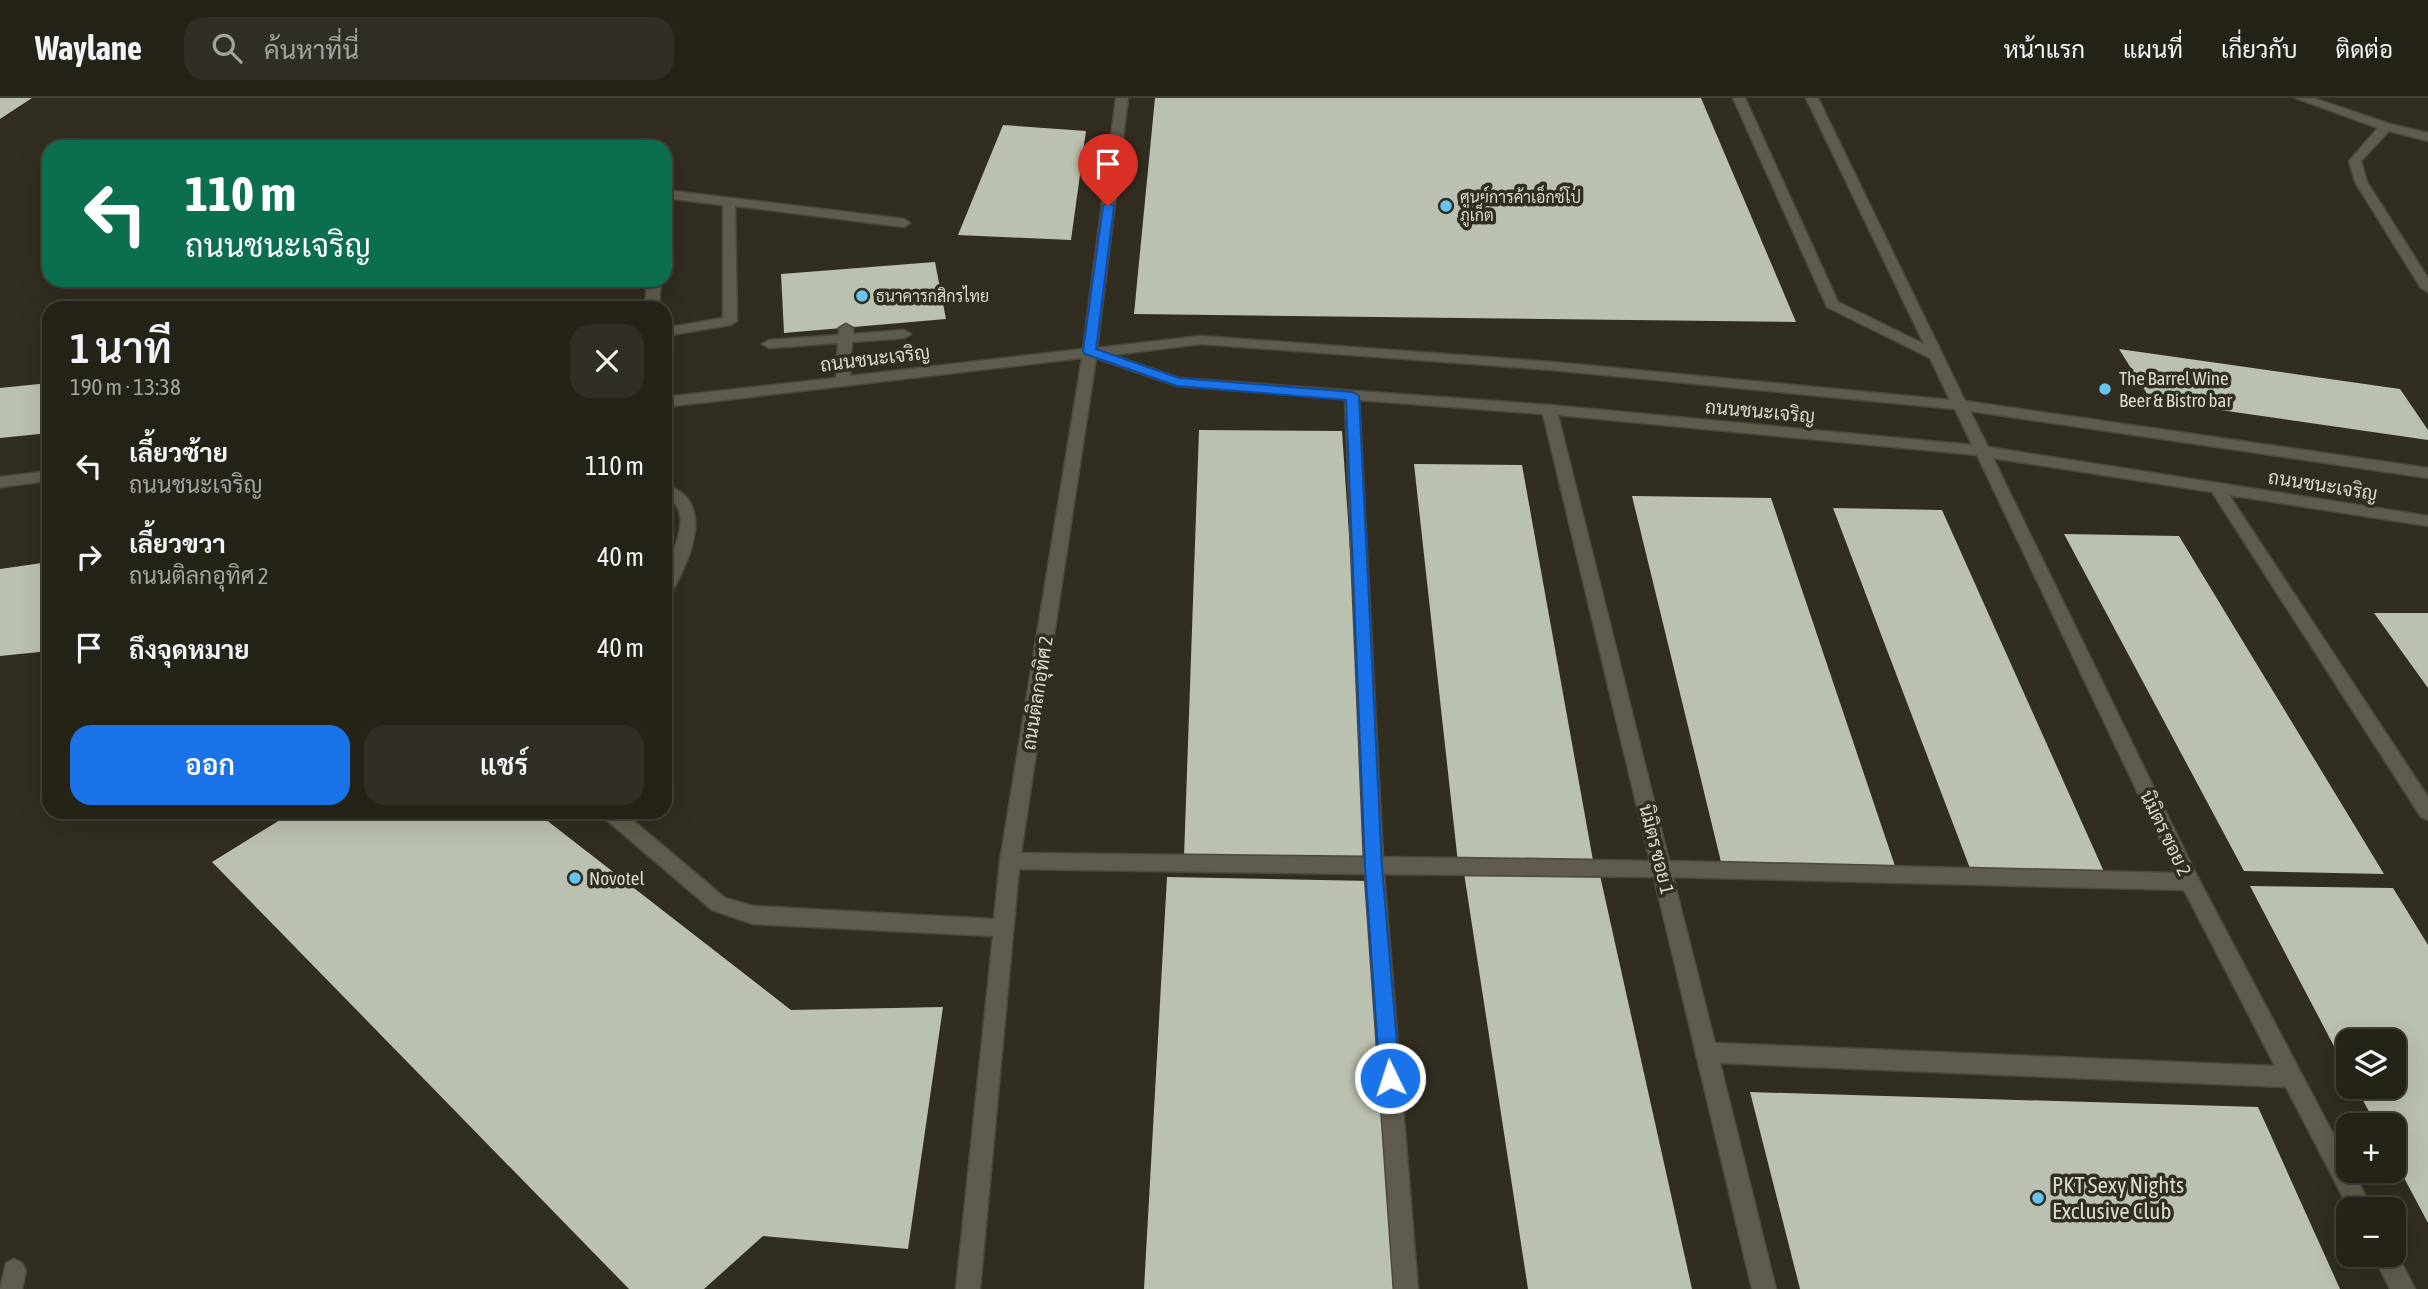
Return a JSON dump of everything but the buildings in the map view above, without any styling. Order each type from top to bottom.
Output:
[{"type":"street","name":"ถนนติลกอุทิศ 2","points":[[968,1289],[1010,861],[1090,351],[1122,98]]},
{"type":"street","points":[[1739,98],[1832,304],[1935,355]]},
{"type":"street","name":"นิมิตร ซอย 2","points":[[1812,98],[2190,882],[2355,1197]]},
{"type":"street","points":[[2302,98],[2386,127],[2428,137]]},
{"type":"street","points":[[2386,127],[2355,161],[2361,181],[2428,288]]},
{"type":"street","points":[[672,195],[904,223]]},
{"type":"street","points":[[672,331],[730,321],[729,201]]},
{"type":"street","points":[[843,381],[845,333]]},
{"type":"street","points":[[769,344],[845,333],[904,334]]},
{"type":"street","name":"ถนนชนะเจริญ","points":[[672,401],[1200,340],[1552,366],[1959,405],[2428,473]]},
{"type":"street","name":"ถนนชนะเจริญ","points":[[1090,351],[1177,382],[1549,410],[1982,451],[2428,521]]},
{"type":"street","points":[[1352,396],[1374,867],[1406,1289]]},
{"type":"street","name":"นิมิตร ซอย 1","points":[[1549,410],[1763,1289]]},
{"type":"street","points":[[0,482],[42,477]]},
{"type":"street","points":[[2216,487],[2428,812]]},
{"type":"street","points":[[672,492],[685,504],[688,519],[687,544],[672,575]]},
{"type":"street","points":[[618,819],[719,904],[753,915],[1003,928]]},
{"type":"street","points":[[1010,861],[1662,869],[2190,882]]},
{"type":"street","points":[[1706,1053],[2292,1077]]},
{"type":"street","points":[[2391,1267],[2403,1289]]},
{"type":"place","name":"ศูนย์การค้าเอ็กซ์โป ภูเก็ต","points":[[1446,206]]},
{"type":"place","name":"ธนาคารกสิกรไทย","points":[[862,296]]},
{"type":"place","name":"The Barrel Wine Beer & Bistro bar","points":[[2105,389]]},
{"type":"place","name":"Novotel","points":[[575,878]]},
{"type":"place","name":"PKT Sexy Nights Exclusive Club","points":[[2038,1198]]},
{"type":"route","points":[[1108,206],[1090,351],[1177,382],[1352,396],[1374,867],[1390,1078]]}]
